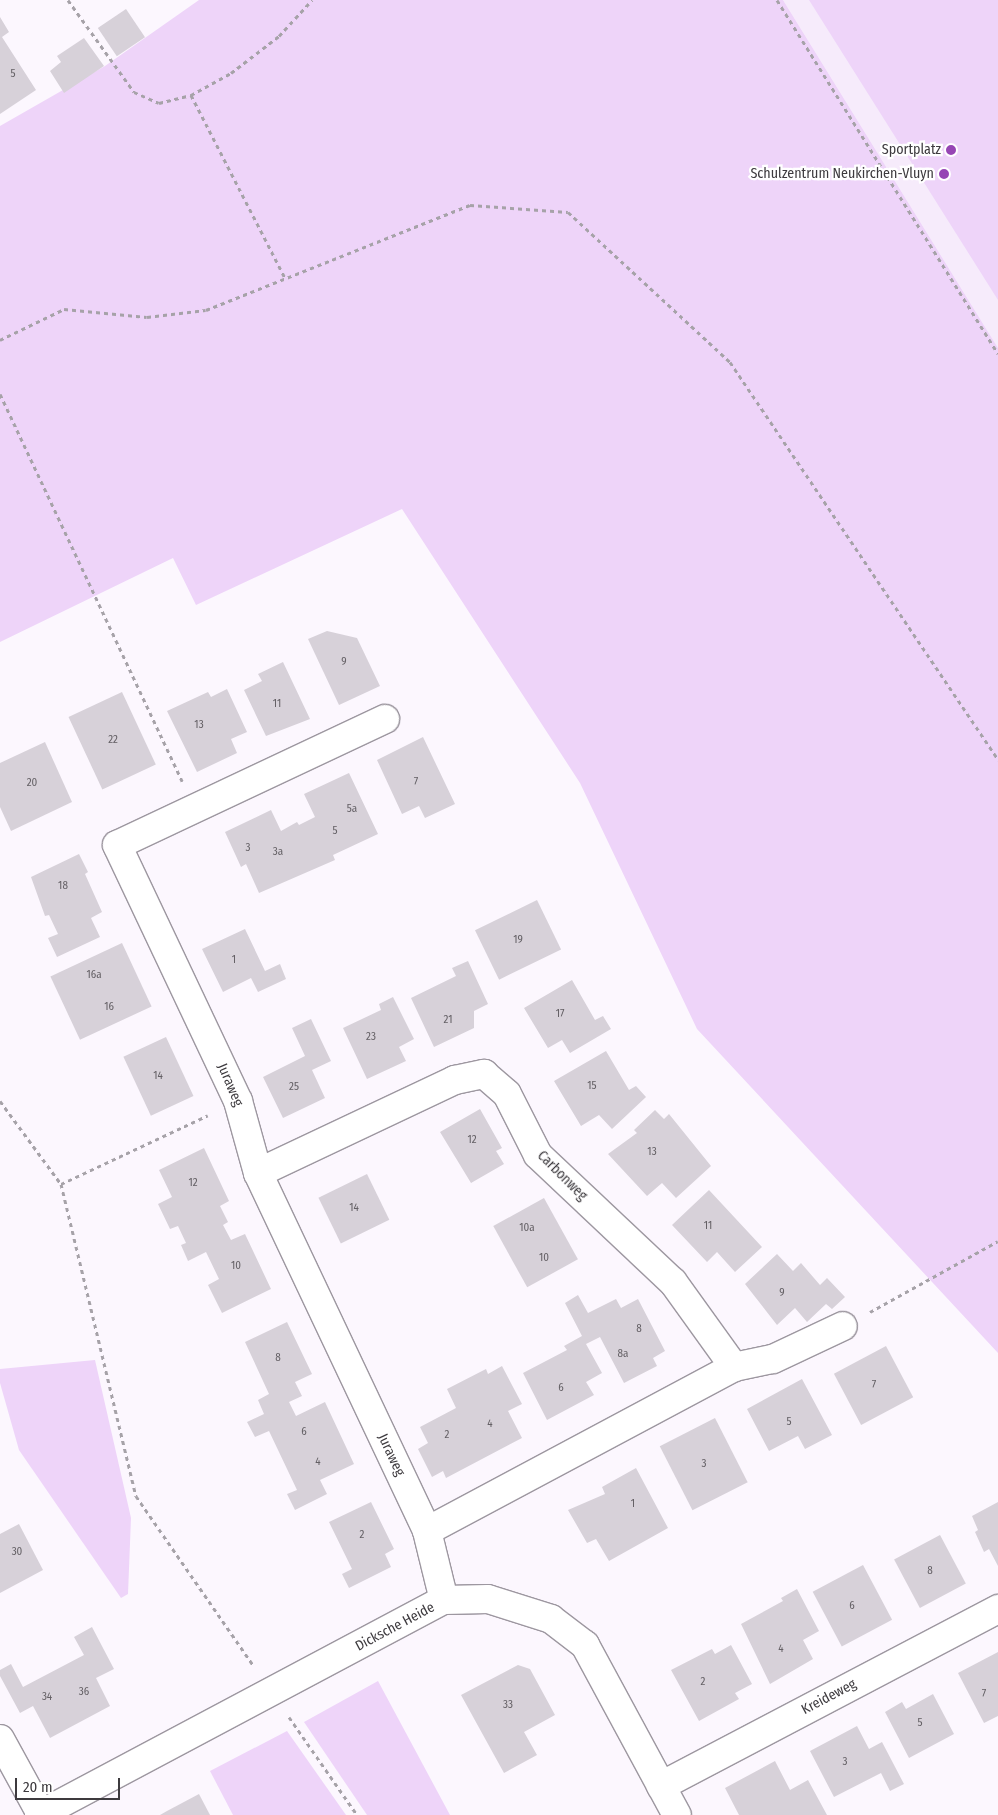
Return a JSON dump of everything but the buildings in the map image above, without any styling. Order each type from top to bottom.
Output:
[{"type":"street","name":"Juraweg","points":[[385,719],[117,845],[238,1101],[258,1173],[427,1531],[444,1600]]},
{"type":"street","name":"Carbonweg","points":[[258,1173],[455,1080],[484,1074],[507,1094],[538,1155],[673,1282],[734,1367]]},
{"type":"street","points":[[427,1531],[734,1367],[773,1359],[843,1326]]},
{"type":"street","name":"Dicksche Heide","points":[[40,1814],[74,1807],[272,1693],[444,1600],[488,1599],[526,1609],[551,1619],[585,1645],[677,1815]]},
{"type":"street","name":"Kreideweg","points":[[660,1786],[998,1609]]},
{"type":"street","points":[[0,1739],[40,1814]]},
{"type":"path","points":[[68,0],[134,92],[159,103],[191,95],[231,73],[279,36],[312,0]]},
{"type":"path","points":[[777,0],[998,354]]},
{"type":"path","points":[[191,95],[285,278]]},
{"type":"path","points":[[0,340],[64,309],[148,318],[206,310],[470,205],[568,212],[730,362],[998,760]]},
{"type":"path","points":[[0,394],[195,808]]},
{"type":"path","points":[[0,1101],[61,1184],[136,1496],[358,1815]]},
{"type":"path","points":[[61,1184],[238,1101]]},
{"type":"path","points":[[843,1326],[998,1241]]},
{"type":"shaded area","points":[[199,0],[783,0],[998,348],[998,1353],[697,1029],[580,783],[402,509],[196,605],[173,558],[0,642],[0,126],[105,66]]},
{"type":"shaded area","name":"Sportplatz","points":[[783,0],[998,0],[998,348]]},
{"type":"shaded area","name":"Sportplatz","points":[[809,0],[998,0],[998,300]]},
{"type":"shaded area","points":[[95,1360],[131,1518],[128,1594],[121,1598],[19,1450],[0,1383],[0,1369]]},
{"type":"shaded area","points":[[378,1681],[450,1815],[367,1815],[304,1722]]},
{"type":"shaded area","points":[[287,1731],[346,1815],[233,1815],[210,1771]]},
{"type":"place","name":"Sportplatz","points":[[951,150]]},
{"type":"place","name":"Schulzentrum Neukirchen-Vluyn","points":[[944,174]]}]
